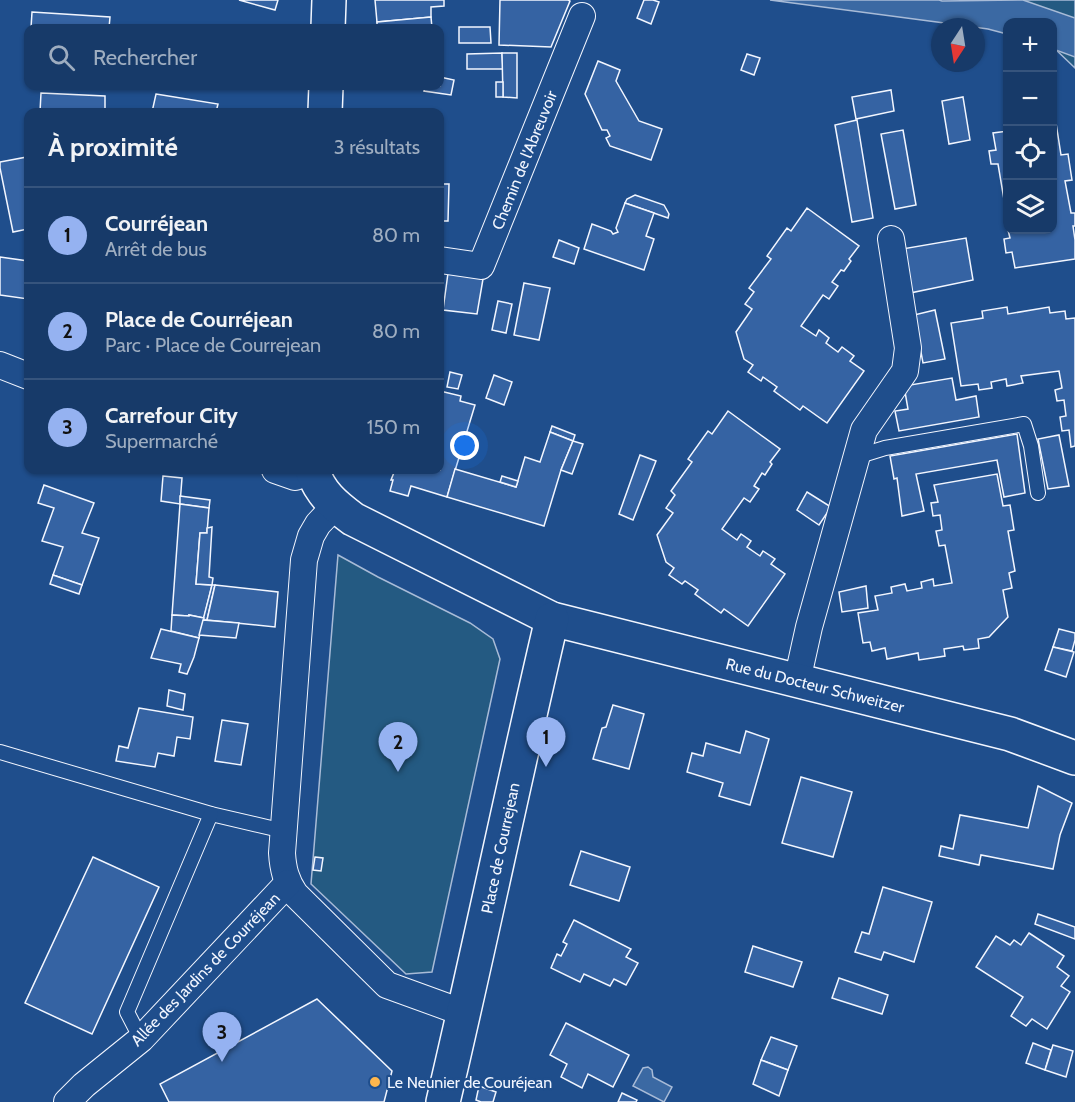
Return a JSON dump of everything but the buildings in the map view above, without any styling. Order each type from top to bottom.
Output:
[{"type":"street","points":[[328,24],[329,0]]},
{"type":"street","name":"Chemin de l'Abreuvoir","points":[[444,261],[481,266],[582,16]]},
{"type":"street","points":[[325,108],[326,90]]},
{"type":"street","points":[[797,681],[809,627],[864,430],[905,371],[908,348],[891,239]]},
{"type":"street","points":[[0,365],[24,374]]},
{"type":"street","points":[[286,474],[295,477],[302,474]]},
{"type":"street","points":[[314,474],[321,491],[334,506],[353,519],[552,619]]},
{"type":"street","points":[[334,506],[311,536],[304,560],[282,854],[283,869],[295,894],[387,985],[464,1013]]},
{"type":"street","name":"Rue du Docteur Schweitzer","points":[[552,619],[1010,734],[1075,758]]},
{"type":"street","name":"Place de Courrejean","points":[[443,1102],[552,619]]},
{"type":"street","name":"Allée des Jardins de Courréjean","points":[[67,1102],[84,1085],[141,1039],[288,883]]},
{"type":"lane","points":[[856,457],[885,448],[1024,424],[1031,446],[1038,493]]},
{"type":"lane","points":[[0,752],[211,814],[284,831]]},
{"type":"lane","points":[[141,1039],[127,1012],[211,814]]},
{"type":"shaded area","points":[[770,0],[1023,0],[1075,18],[1075,57],[1057,50],[1057,18],[1003,18],[1003,33],[985,29],[985,18],[931,18],[931,21]]},
{"type":"shaded area","points":[[1002,0],[1075,0],[1075,68],[1057,51],[1057,18],[1043,18]]},
{"type":"shaded area","points":[[338,555],[470,623],[493,639],[500,659],[432,972],[406,974],[311,884]]},
{"type":"shaded area","points":[[648,1067],[652,1070],[653,1077],[672,1087],[664,1102],[633,1086],[643,1068]]},
{"type":"place","name":"Courréjean","points":[[546,767]]},
{"type":"place","name":"Place de Courréjean","points":[[398,772]]},
{"type":"place","name":"Carrefour City","points":[[222,1062]]},
{"type":"place","name":"Le Neunier de Couréjean","points":[[375,1082]]}]
